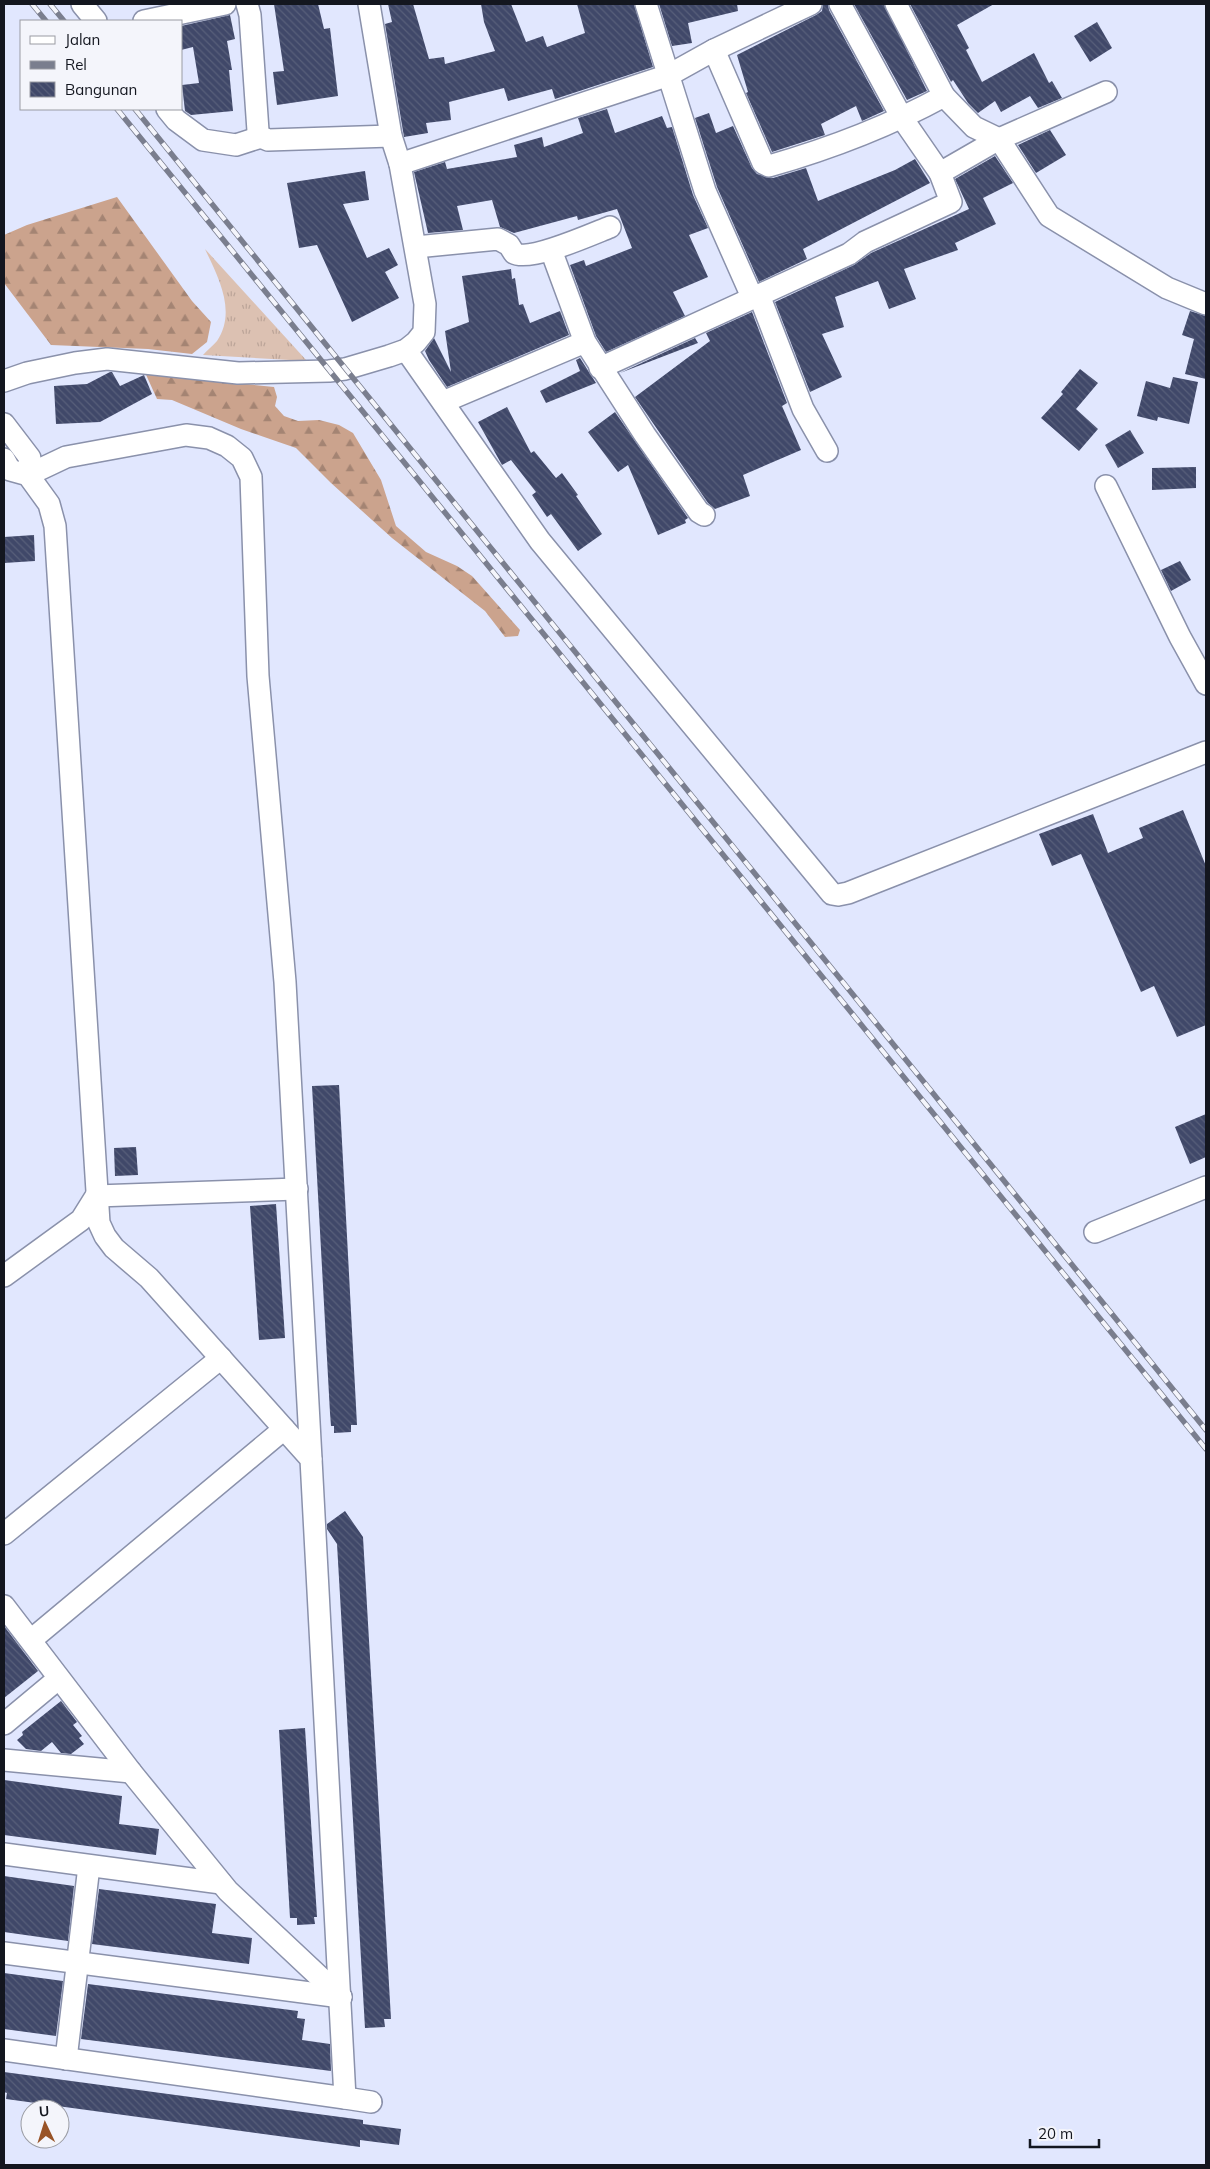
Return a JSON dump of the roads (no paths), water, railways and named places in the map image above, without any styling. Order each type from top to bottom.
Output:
[{"type":"street","points":[[82,4],[95,20]]},
{"type":"street","points":[[149,20],[225,4]]},
{"type":"street","points":[[247,4],[250,15],[258,131],[261,137],[268,140],[391,136]]},
{"type":"street","points":[[4,381],[27,373],[75,363],[107,359],[238,373],[329,371],[345,369],[406,350],[416,342],[424,332],[425,304],[400,164],[391,136],[369,4]]},
{"type":"street","points":[[646,4],[669,74],[689,146],[705,191],[756,296],[803,408],[827,451]]},
{"type":"street","points":[[400,164],[669,74],[714,50],[811,4]]},
{"type":"street","points":[[600,368],[848,254],[865,242],[951,202],[940,173],[902,118],[840,4]]},
{"type":"street","points":[[896,4],[944,96],[974,127],[999,139],[1049,216],[1167,288],[1206,304]]},
{"type":"street","points":[[714,50],[763,163],[766,166],[805,156],[902,118],[944,96]]},
{"type":"street","points":[[940,173],[999,139],[1106,92]]},
{"type":"street","points":[[168,110],[176,120],[203,140],[236,145],[261,137]]},
{"type":"street","points":[[416,247],[498,239],[509,246],[517,255],[552,250],[610,227]]},
{"type":"street","points":[[552,250],[585,342],[600,368],[699,512],[704,515]]},
{"type":"street","points":[[443,402],[585,342]]},
{"type":"street","points":[[406,350],[540,540],[832,894],[848,894],[1206,752]]},
{"type":"street","points":[[4,424],[30,458],[28,475]]},
{"type":"street","points":[[28,475],[66,457],[186,435],[209,438],[227,446],[242,458],[251,477],[258,676],[285,982],[345,2098]]},
{"type":"street","points":[[4,459],[10,470],[28,475],[49,504],[55,526],[99,1223],[105,1236],[114,1248],[149,1278],[311,1459]]},
{"type":"street","points":[[1106,486],[1180,637],[1206,684]]},
{"type":"street","points":[[1095,1232],[1206,1186]]},
{"type":"street","points":[[96,1196],[297,1189]]},
{"type":"street","points":[[4,1276],[81,1220],[96,1196]]},
{"type":"street","points":[[4,1534],[220,1358]]},
{"type":"street","points":[[31,1640],[284,1429]]},
{"type":"street","points":[[4,1606],[58,1679],[221,1883],[341,1998]]},
{"type":"street","points":[[4,1724],[58,1679]]},
{"type":"street","points":[[4,1760],[131,1772]]},
{"type":"street","points":[[4,1854],[221,1883]]},
{"type":"street","points":[[66,2059],[89,1866]]},
{"type":"street","points":[[4,1953],[341,1998]]},
{"type":"street","points":[[4,2050],[371,2102]]},
{"type":"railway","points":[[32,4],[45,20]]},
{"type":"railway","points":[[50,4],[63,20]]},
{"type":"railway","points":[[118,110],[1206,1449]]},
{"type":"railway","points":[[136,110],[1206,1430]]}]
